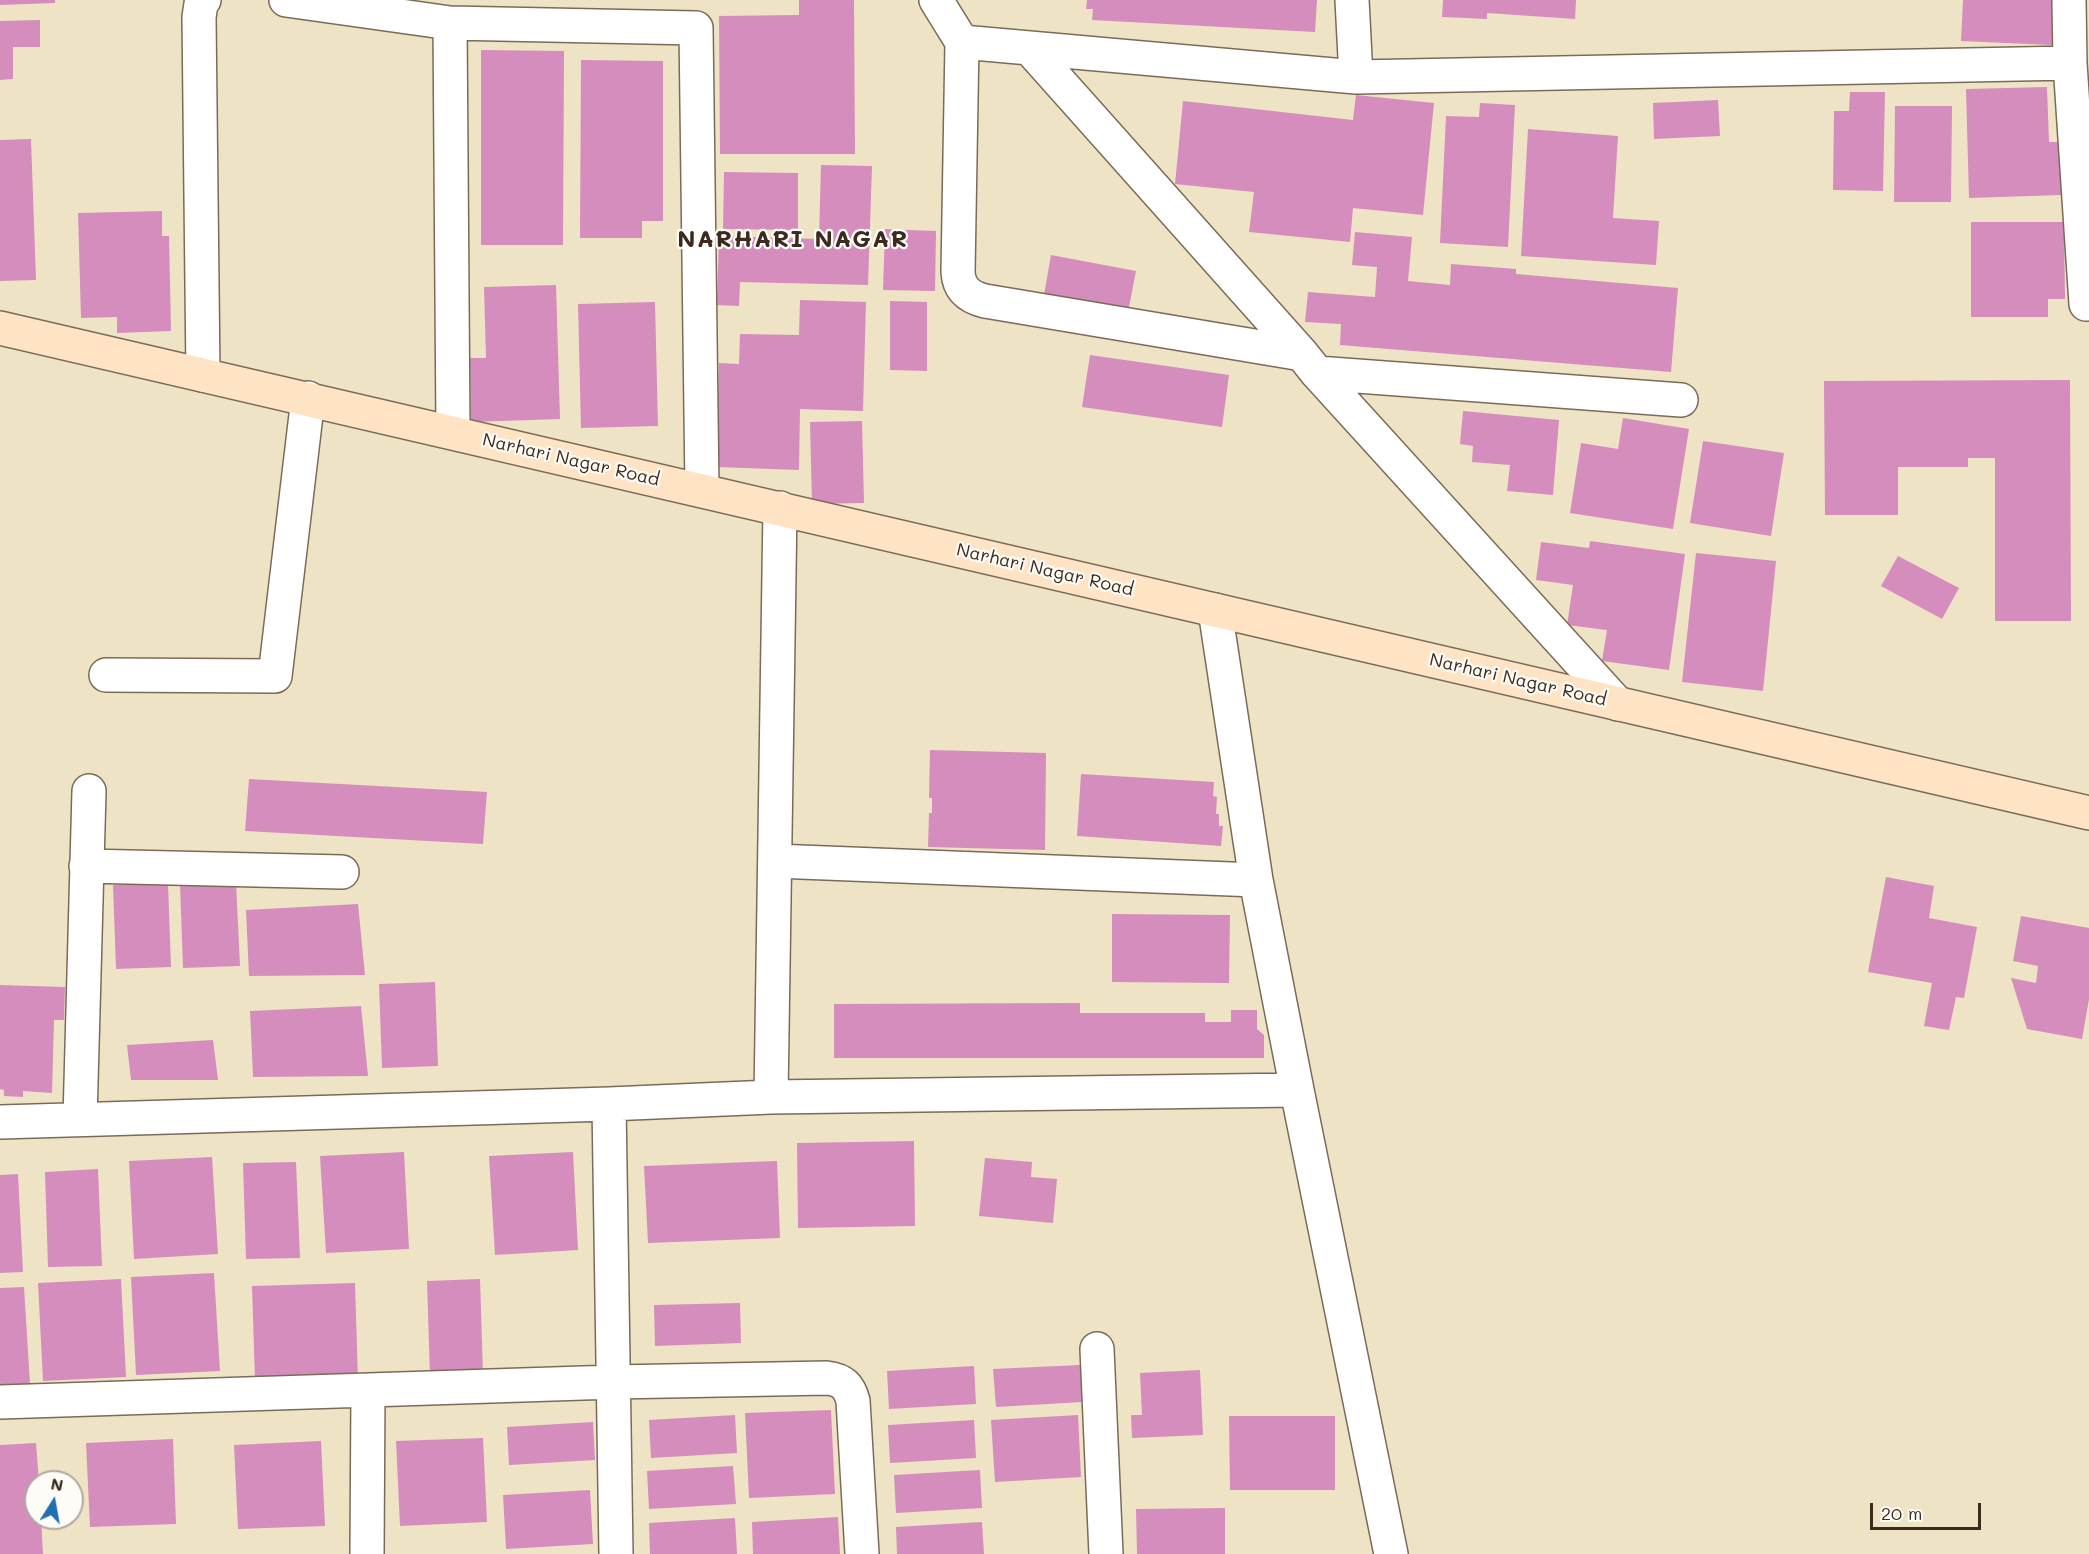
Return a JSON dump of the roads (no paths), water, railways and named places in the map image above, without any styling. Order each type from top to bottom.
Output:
[{"type":"street","points":[[203,375],[199,16],[204,0]]},
{"type":"street","points":[[286,0],[450,23],[696,28],[702,490]]},
{"type":"street","points":[[936,0],[962,42],[957,272],[958,282],[963,290],[977,299],[1310,363],[1681,400]]},
{"type":"street","points":[[1353,0],[1356,77]]},
{"type":"street","points":[[2069,0],[2070,63],[2086,304]]},
{"type":"street","points":[[450,23],[453,432]]},
{"type":"street","points":[[962,42],[1031,50],[1356,77],[2070,63]]},
{"type":"street","points":[[1031,50],[1618,704]]},
{"type":"street","name":"Narhari Nagar Road","points":[[0,328],[2089,813]]},
{"type":"street","points":[[106,675],[276,676],[308,398]]},
{"type":"street","points":[[771,1097],[780,508]]},
{"type":"street","points":[[1215,610],[1256,880],[1392,1554]]},
{"type":"street","points":[[80,1119],[89,791]]},
{"type":"street","points":[[775,861],[1256,880]]},
{"type":"street","points":[[86,866],[342,872]]},
{"type":"street","points":[[0,1122],[771,1097],[1297,1090]]},
{"type":"street","points":[[609,1104],[616,1554]]},
{"type":"street","points":[[1097,1349],[1106,1554]]},
{"type":"street","points":[[0,1402],[614,1382],[827,1378],[845,1384],[850,1390],[853,1401],[862,1554]]},
{"type":"street","points":[[367,1554],[368,1390]]},
{"type":"district","name":"NARHARI NAGAR","points":[[793,240]]}]
